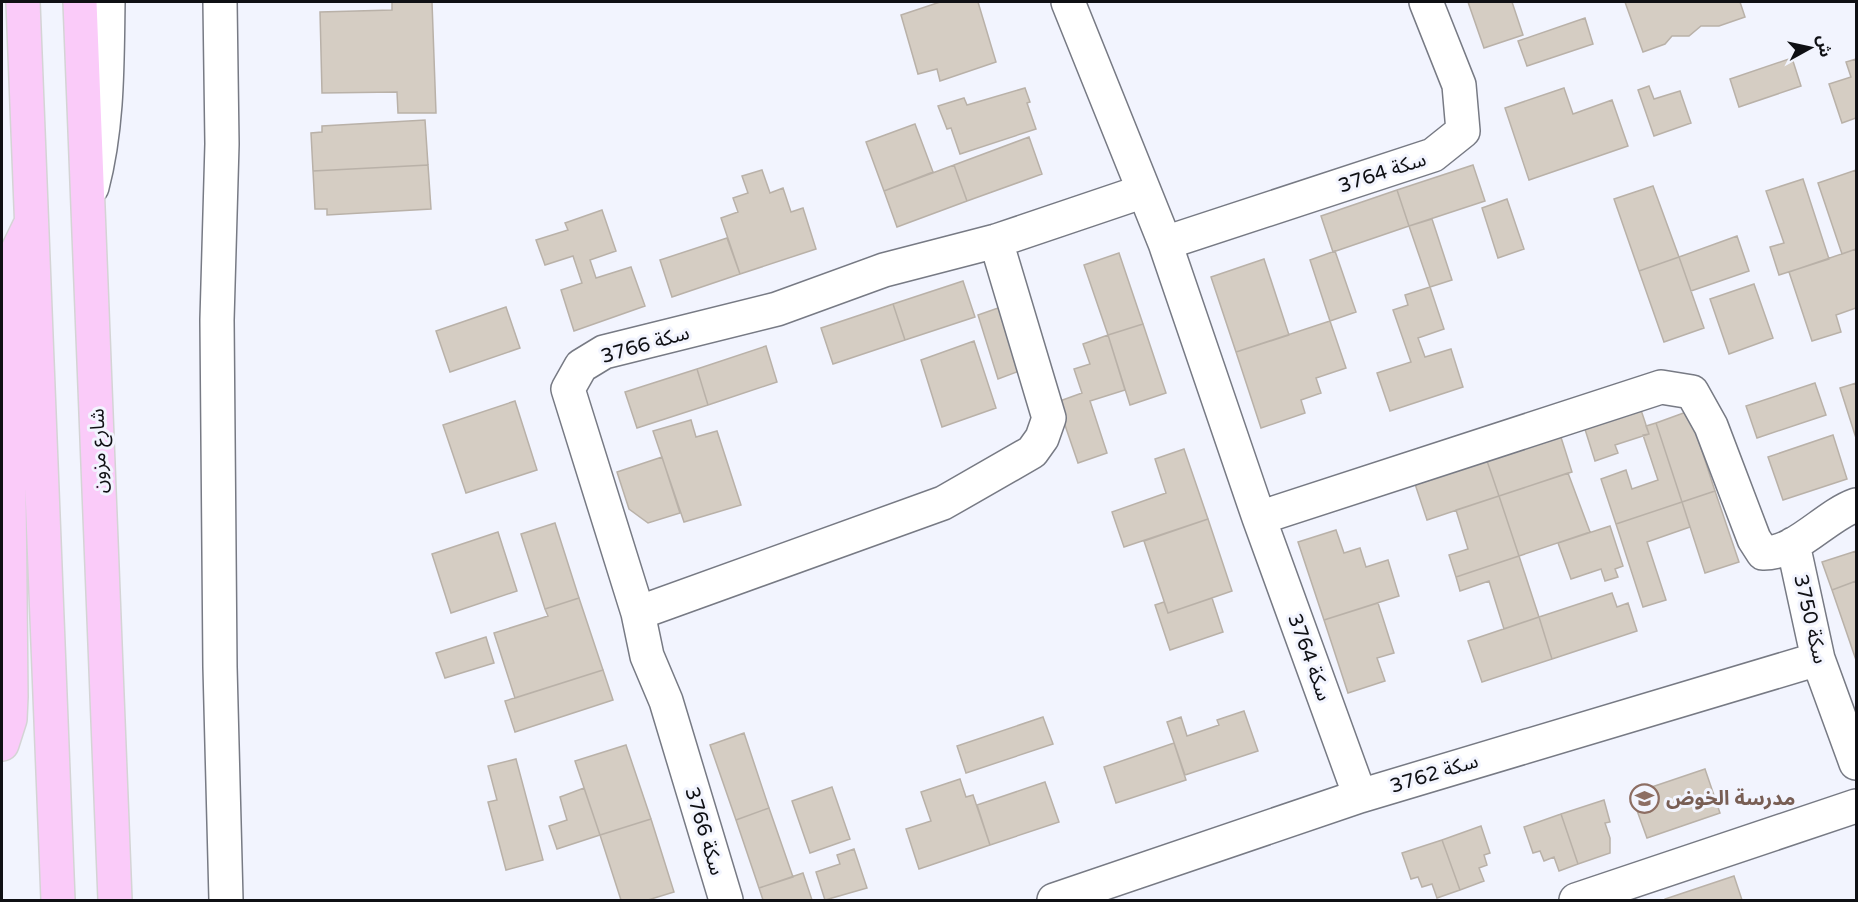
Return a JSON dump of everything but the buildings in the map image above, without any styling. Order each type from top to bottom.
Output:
[{"type":"main road","points":[[23,2],[58,900]]},
{"type":"main road","name":"شارع مزون","points":[[80,2],[115,900]]},
{"type":"main road","points":[[2,744],[10,719],[11,697],[7,291],[16,254],[33,220]]},
{"type":"street","points":[[88,200],[102,140],[106,108],[108,2]]},
{"type":"street","points":[[220,2],[222,144],[217,332],[220,667],[226,900]]},
{"type":"street","name":"سكة 3764","points":[[1068,2],[1165,243],[1259,518],[1360,796]]},
{"type":"street","name":"سكة 3764","points":[[1165,243],[1433,155],[1463,130],[1459,85],[1426,2]]},
{"type":"street","name":"سكة 3766","points":[[726,900],[666,701],[647,657],[639,613],[568,389],[581,366],[604,352],[777,309],[884,270],[996,241],[1144,191]]},
{"type":"street","points":[[639,613],[943,503],[1032,452],[1042,438],[1049,418],[996,241]]},
{"type":"street","points":[[1259,518],[1661,387],[1692,392],[1712,426],[1754,539],[1763,554],[1773,554],[1793,544],[1842,510],[1857,505]]},
{"type":"street","name":"سكة 3750","points":[[1793,544],[1818,659],[1857,763]]},
{"type":"street","name":"سكة 3762","points":[[1054,900],[1360,796],[1818,659]]},
{"type":"street","points":[[1576,900],[1857,806]]},
{"type":"place","name":"مدرسة الخوض","points":[[1645,798]]}]
